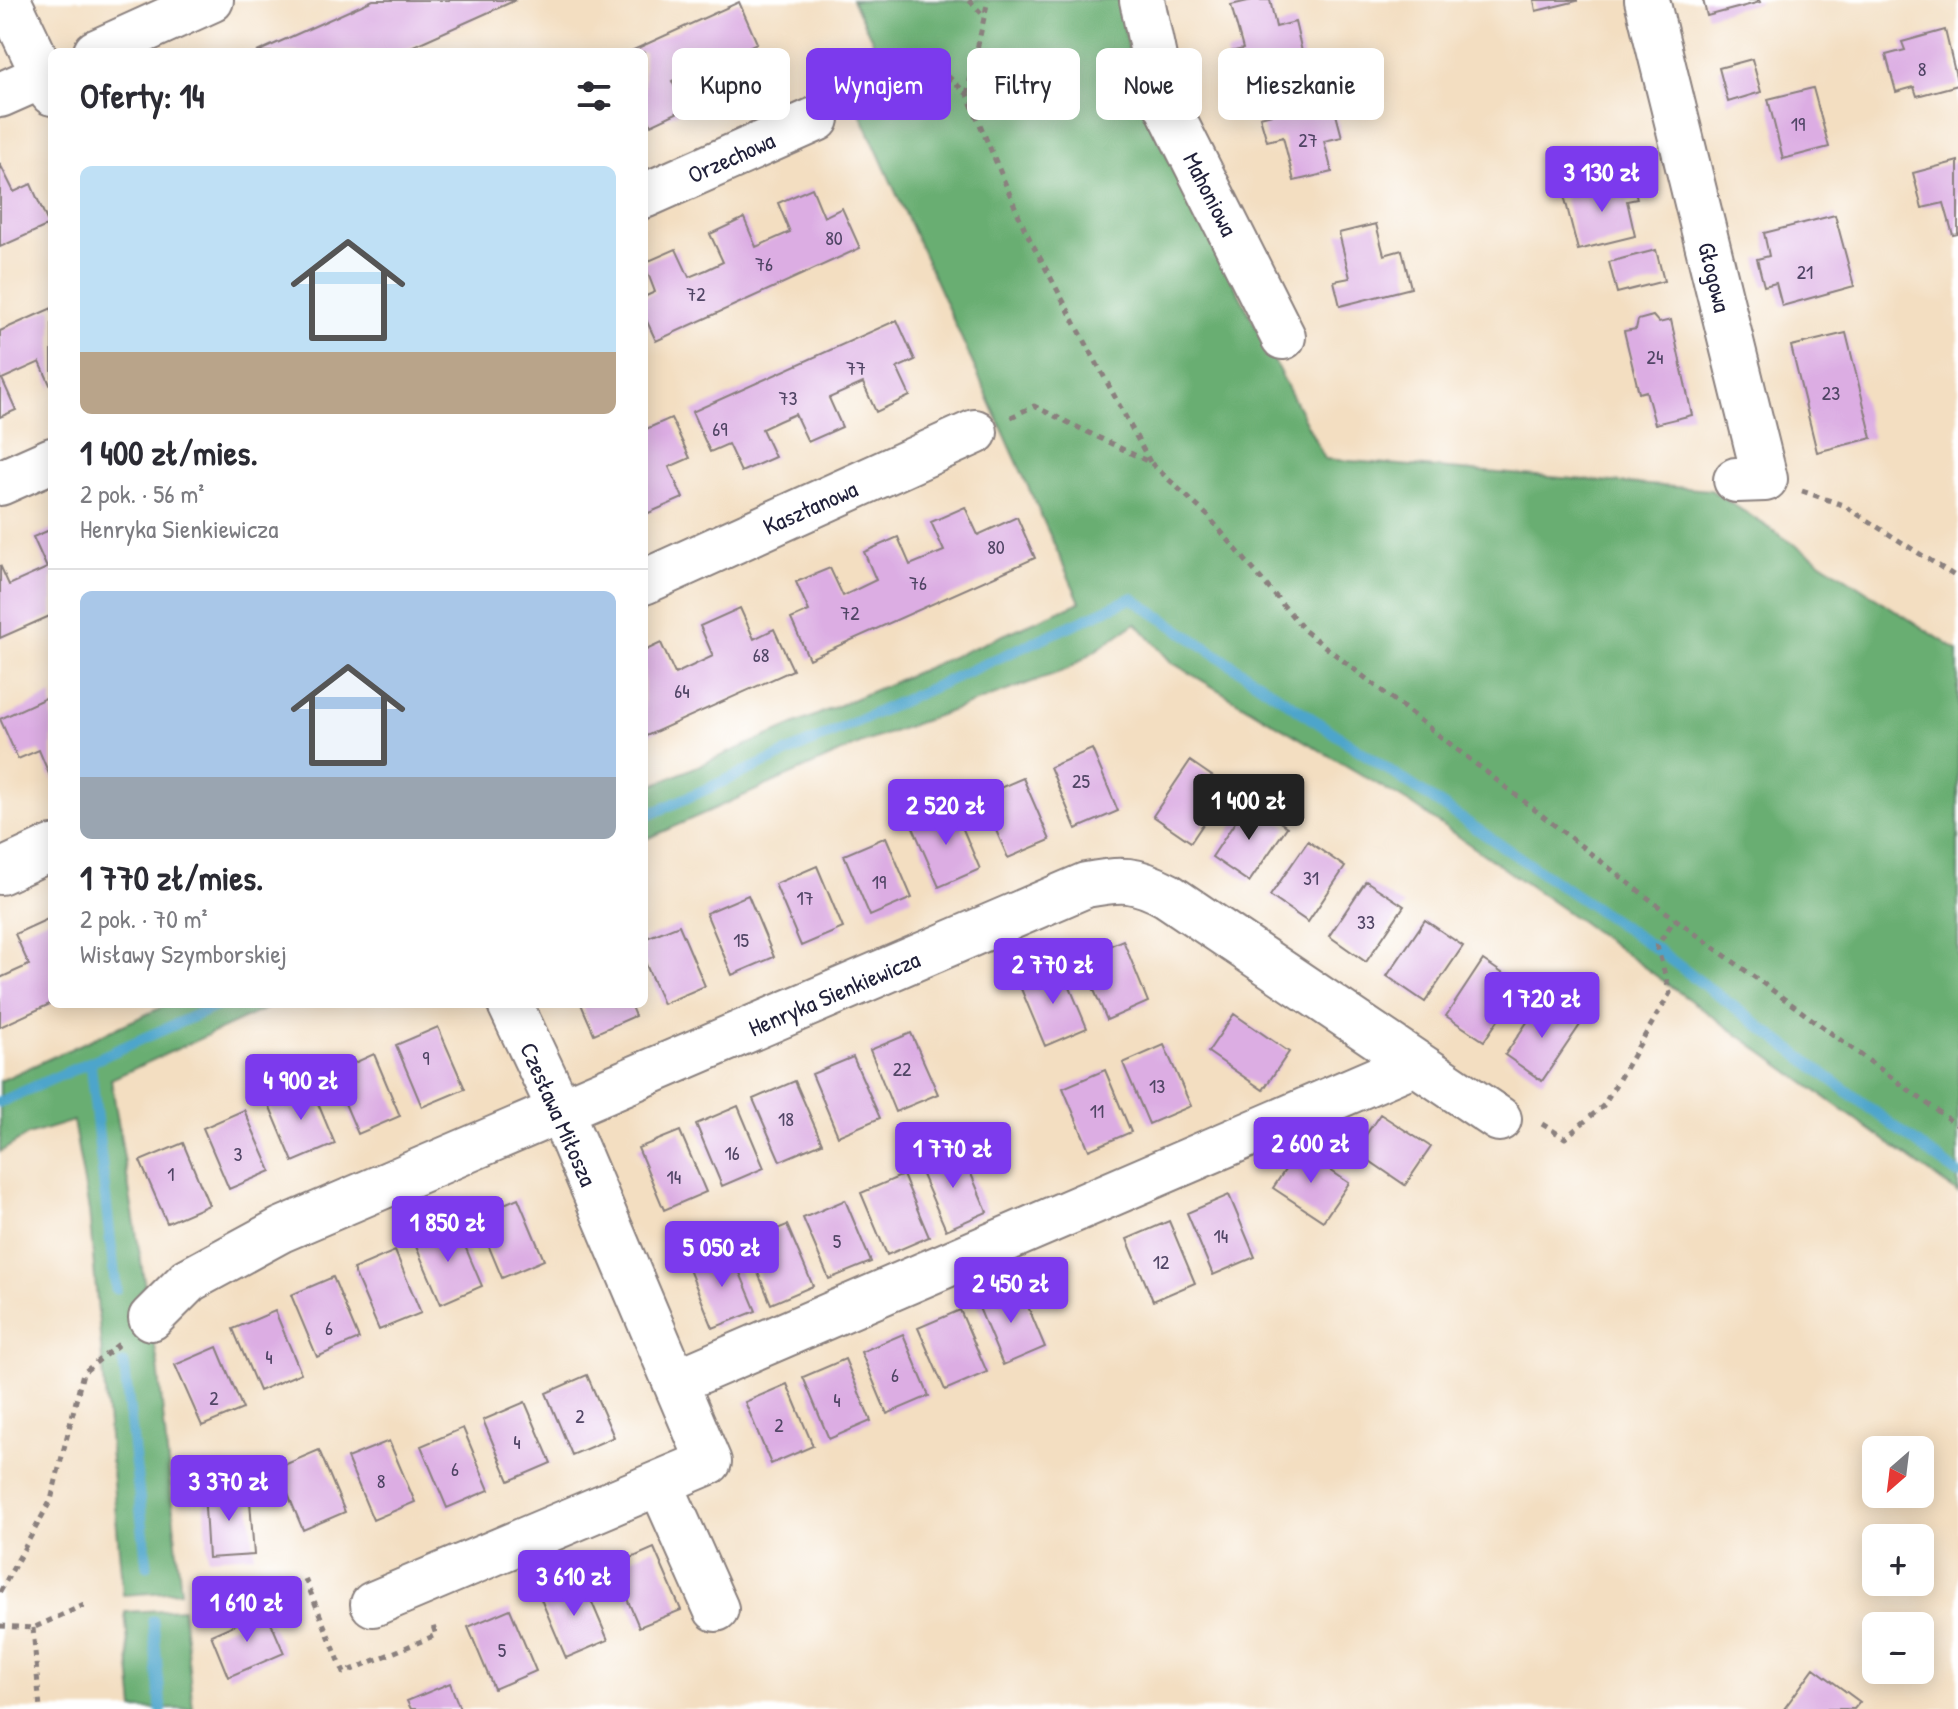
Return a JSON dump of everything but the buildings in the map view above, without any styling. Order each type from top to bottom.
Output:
[{"type":"street","points":[[8,0],[48,78]]},
{"type":"street","points":[[105,48],[211,0]]},
{"type":"street","name":"Mahoniowa","points":[[1142,0],[1162,96],[1283,337]]},
{"type":"street","name":"Głogowa","points":[[1647,0],[1750,479]]},
{"type":"street","points":[[0,95],[48,80]]},
{"type":"street","name":"Orzechowa","points":[[648,194],[813,120]]},
{"type":"street","name":"Kasztanowa","points":[[648,580],[991,425]]},
{"type":"street","points":[[0,483],[48,462]]},
{"type":"street","points":[[0,872],[48,850]]},
{"type":"street","name":"Henryka Sienkiewicza","points":[[151,1318],[189,1280],[281,1230],[1086,885],[1120,878],[1144,883],[1167,895],[1499,1119]]},
{"type":"street","name":"Czesława Miłosza","points":[[373,1604],[709,1462],[560,1110],[512,1008]]},
{"type":"street","points":[[675,1382],[1415,1063]]},
{"type":"street","points":[[660,1483],[716,1609]]},
{"type":"path","points":[[969,0],[984,16]]},
{"type":"path","points":[[977,48],[988,0]]},
{"type":"path","points":[[951,79],[967,94]]},
{"type":"path","points":[[978,120],[1025,230],[1151,463]]},
{"type":"path","points":[[991,425],[1034,406],[1151,463],[1208,516],[1305,631],[1675,919],[1958,1126]]},
{"type":"path","points":[[1750,479],[1843,505],[1958,578]]},
{"type":"path","points":[[1542,1124],[1565,1138],[1603,1106],[1670,993],[1657,946],[1675,919]]},
{"type":"path","points":[[0,1592],[51,1500],[83,1373],[151,1318]]},
{"type":"path","points":[[0,1626],[33,1628],[84,1605]]},
{"type":"path","points":[[33,1628],[40,1709]]},
{"type":"green space","points":[[852,0],[1119,0],[1128,48],[1096,48],[1096,120],[1148,120],[1325,459],[1711,490],[1958,651],[1958,1193],[1580,921],[1411,804],[1171,662],[1136,623],[1068,669],[862,743],[648,838],[648,787],[1080,602],[863,120],[951,120],[951,48],[876,48]]},
{"type":"green space","points":[[160,1008],[267,1008],[111,1079],[158,1365],[181,1591],[123,1595],[89,1211],[73,1121],[28,1135],[0,1152],[0,1081]]},
{"type":"green space","points":[[183,1609],[193,1709],[134,1709],[125,1612]]},
{"type":"waterway","points":[[648,815],[1132,598],[1659,951],[1958,1174]]},
{"type":"waterway","points":[[0,1102],[212,1008]]},
{"type":"waterway","points":[[90,1062],[116,1289]]},
{"type":"waterway","points":[[124,1364],[147,1565]]},
{"type":"waterway","points":[[153,1621],[161,1709]]}]
